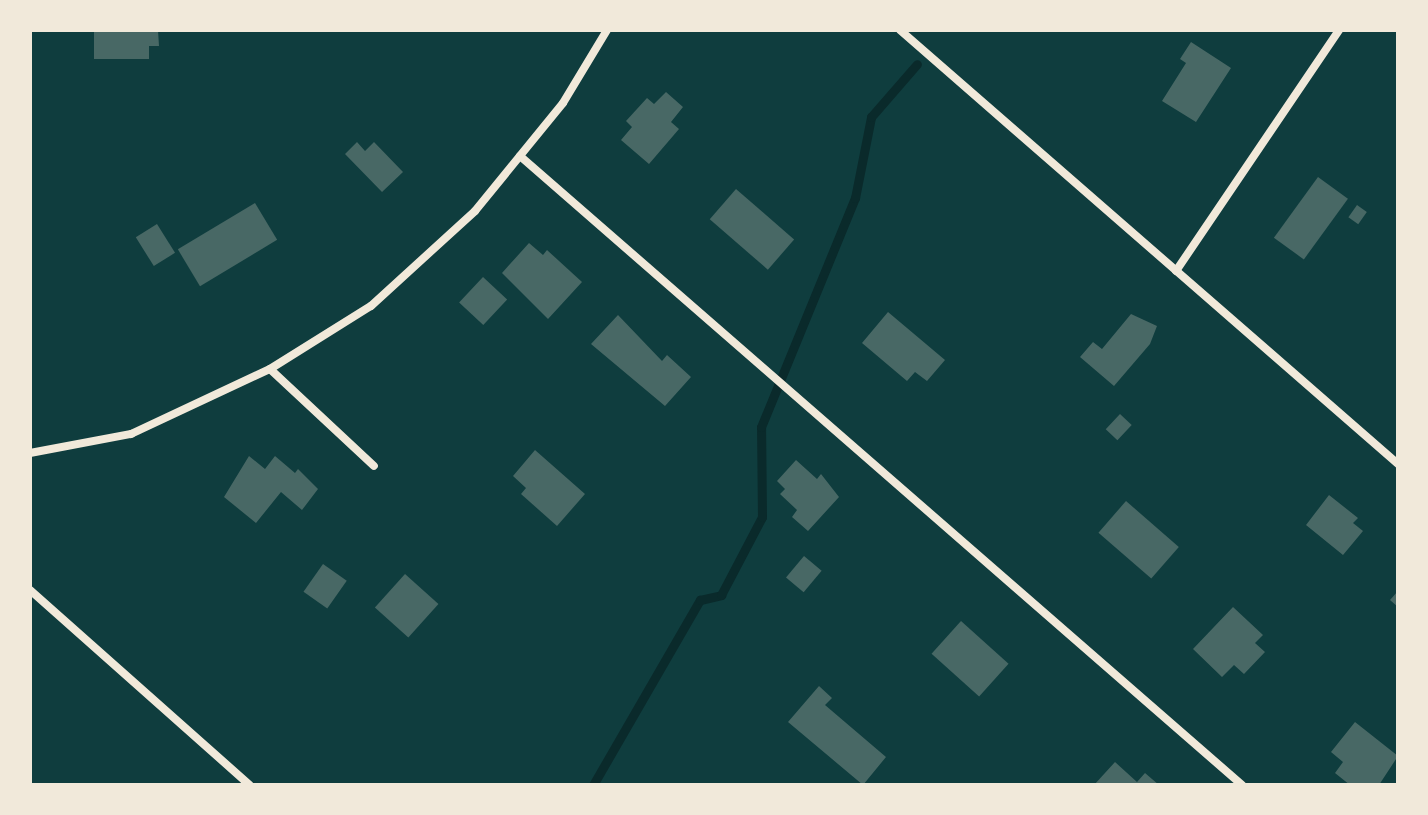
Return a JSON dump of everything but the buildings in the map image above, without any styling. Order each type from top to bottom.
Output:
[{"type":"street","points":[[30,453],[131,434],[270,369],[371,306],[475,211],[563,103],[607,30]]},
{"type":"street","points":[[900,30],[1398,464]]},
{"type":"street","points":[[1176,271],[1339,30]]},
{"type":"street","points":[[520,156],[1242,785]]},
{"type":"street","points":[[270,369],[374,466]]},
{"type":"street","points":[[30,590],[250,785]]},
{"type":"waterway","points":[[593,785],[700,600],[721,595],[762,517],[761,427],[855,198],[871,117],[917,64]]}]
